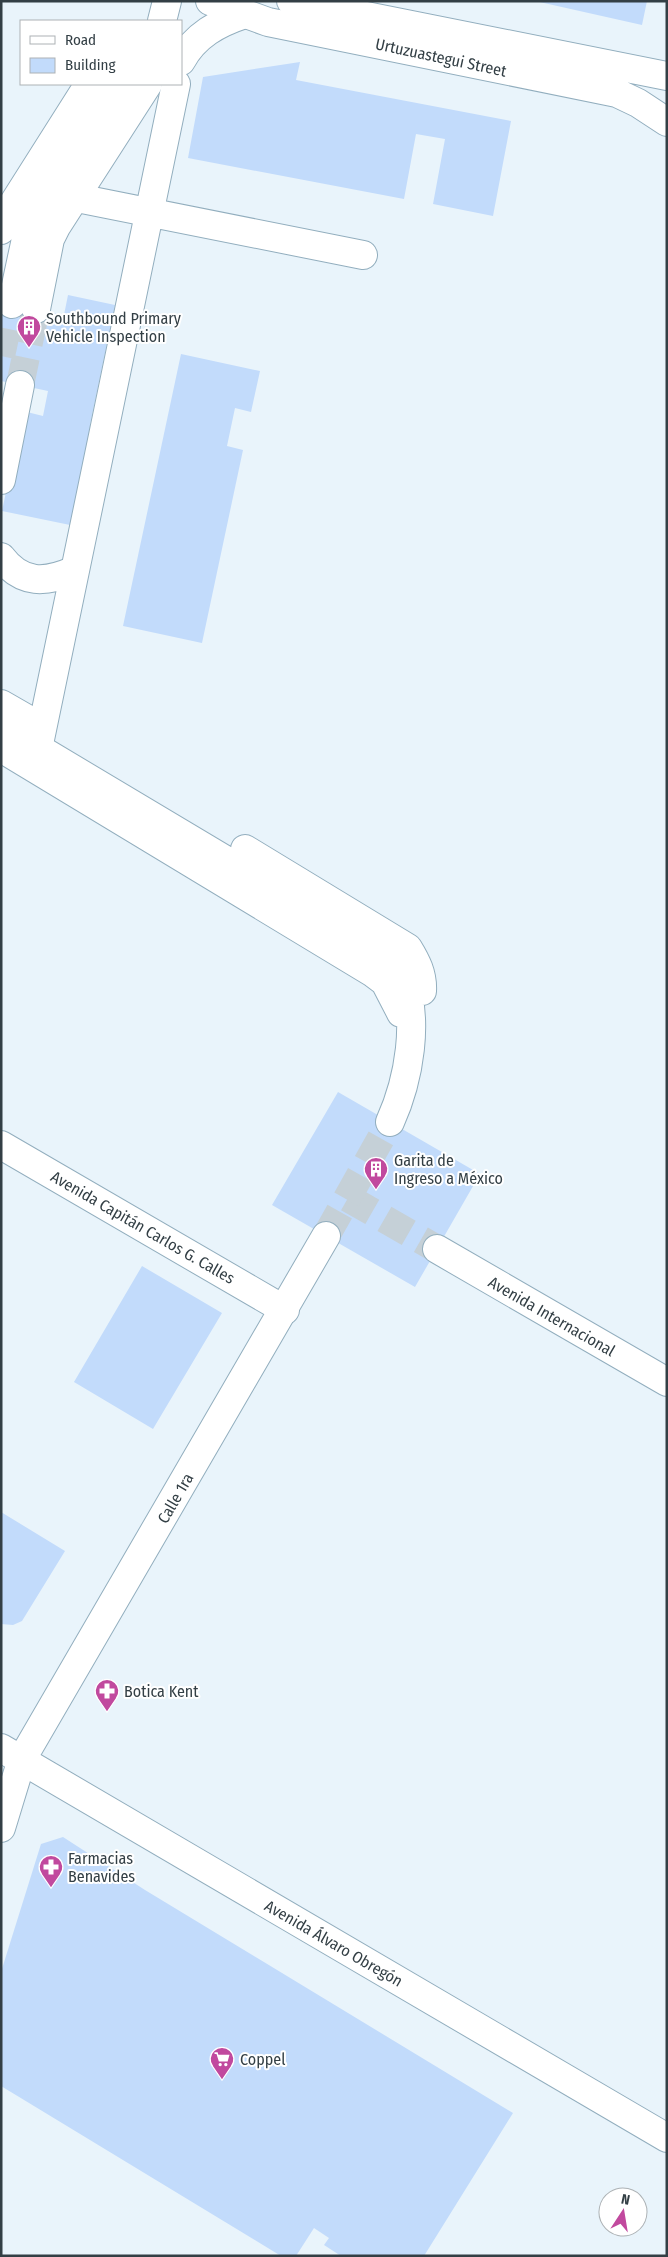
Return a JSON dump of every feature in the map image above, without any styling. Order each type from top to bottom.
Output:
[{"type":"main road","points":[[162,20],[167,1]]},
{"type":"main road","name":"Urtuzuastegui Street","points":[[210,1],[268,22],[617,94],[638,103],[667,122]]},
{"type":"main road","name":"Urtuzuastegui Street","points":[[291,1],[667,76]]},
{"type":"main road","points":[[182,60],[194,42],[208,31],[223,21],[245,14]]},
{"type":"main road","points":[[88,85],[35,189],[30,220],[24,306],[50,238],[147,85]]},
{"type":"main road","points":[[1,230],[6,215],[35,189],[119,85]]},
{"type":"main road","points":[[38,748],[176,85]]},
{"type":"main road","points":[[35,189],[363,255]]},
{"type":"main road","points":[[1,480],[20,386]]},
{"type":"main road","points":[[1,557],[11,568],[24,576],[40,580],[56,579],[75,570]]},
{"type":"main road","points":[[1,704],[38,748]]},
{"type":"main road","points":[[1,726],[391,959],[402,973],[407,992],[412,1040],[401,1094],[390,1122]]},
{"type":"main road","points":[[1,748],[38,748]]},
{"type":"main road","name":"Avenida Capitán Carlos G. Calles","points":[[1,1145],[285,1310]]},
{"type":"main road","name":"Calle 1ra","points":[[1,1828],[11,1754],[285,1310],[326,1236]]},
{"type":"main road","name":"Avenida Internacional","points":[[437,1249],[667,1382]]},
{"type":"main road","name":"Avenida Álvaro Obregón","points":[[11,1754],[667,2138]]},
{"type":"building","points":[[535,1],[647,1],[642,25]]},
{"type":"building","points":[[300,62],[296,80],[511,121],[493,216],[433,204],[445,139],[416,134],[404,199],[188,158],[203,77]]},
{"type":"building","points":[[68,295],[115,305],[90,425],[95,427],[75,526],[2,511],[23,411],[43,416],[48,391],[1,381],[1,302],[64,315]]},
{"type":"building","points":[[181,354],[260,371],[251,412],[235,408],[227,446],[243,450],[202,643],[123,626]]},
{"type":"building","name":"Garita de Ingreso a México","points":[[338,1092],[480,1174],[415,1287],[272,1205]]},
{"type":"building","points":[[142,1266],[222,1313],[153,1429],[74,1382]]},
{"type":"building","points":[[1,1512],[65,1551],[22,1621],[13,1625],[1,1624]]},
{"type":"building","points":[[63,1837],[145,1890],[513,2113],[424,2256],[341,2256],[324,2245],[329,2238],[314,2228],[296,2256],[281,2256],[1,2086],[1,1972],[41,1844]]},
{"type":"tunnel","points":[[1,356],[12,304]]},
{"type":"tunnel","points":[[20,385],[36,309]]},
{"type":"tunnel","points":[[326,1236],[390,1122]]},
{"type":"tunnel","points":[[348,1198],[437,1249]]},
{"type":"place","name":"Southbound Primary Vehicle Inspection","points":[[29,348]]},
{"type":"place","name":"Garita de Ingreso a México","points":[[376,1190]]},
{"type":"place","name":"Botica Kent","points":[[107,1712]]},
{"type":"place","name":"Farmacias Benavides","points":[[51,1888]]},
{"type":"place","name":"Coppel","points":[[222,2080]]}]
